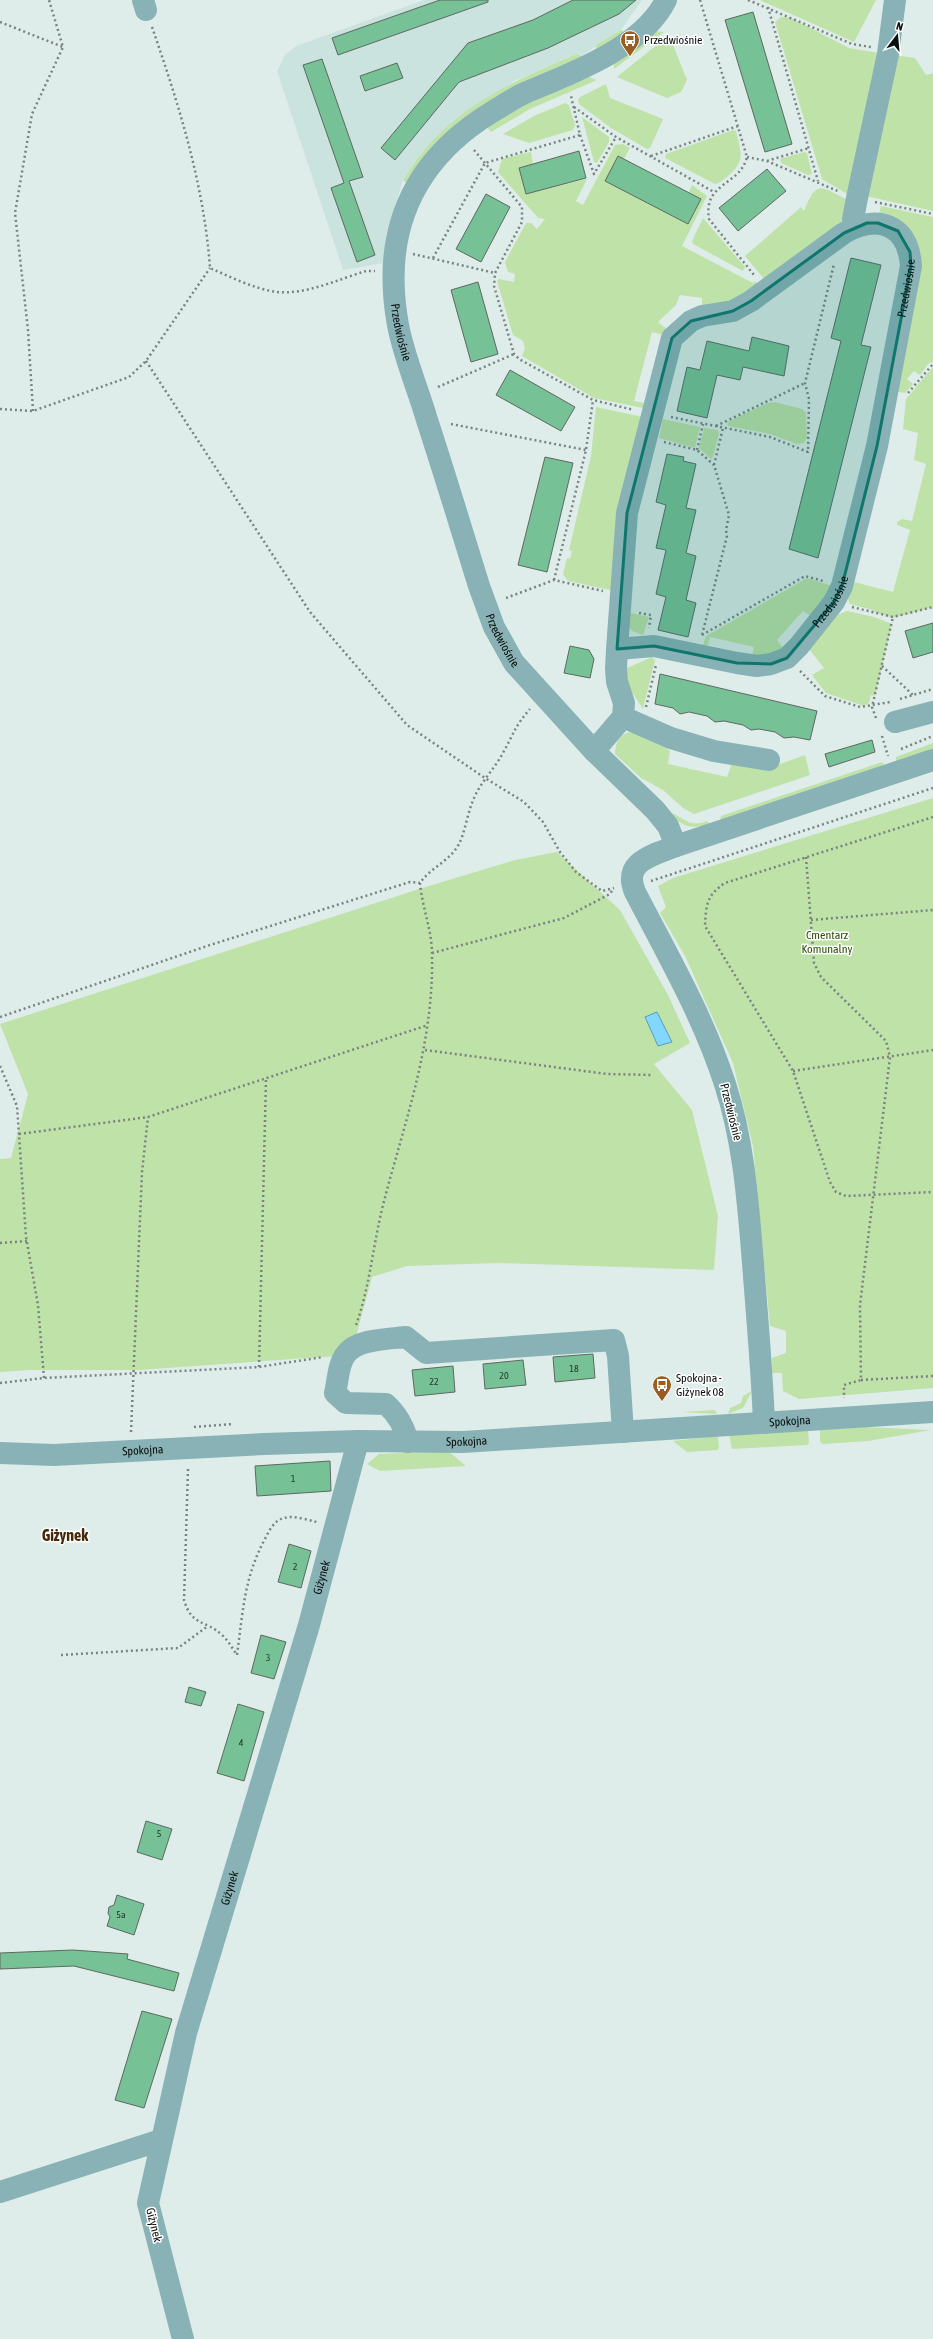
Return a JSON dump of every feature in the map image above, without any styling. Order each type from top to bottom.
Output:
[{"type":"street","name":"Przedwiośnie","points":[[666,0],[644,28],[615,50],[594,63],[522,95],[454,139],[437,156],[416,185],[398,233],[394,260],[398,326],[479,586],[494,627],[514,663],[542,696],[594,751],[655,810],[668,826],[676,846]]},
{"type":"street","points":[[855,227],[854,219],[857,198],[888,50],[895,0]]},
{"type":"street","name":"Przedwiośnie","points":[[632,720],[624,703],[616,669],[627,513],[672,338],[691,321],[702,316],[733,311],[766,290],[855,227],[867,223],[878,223],[898,231],[906,241],[910,252],[911,266],[877,446],[838,594],[787,658]]},
{"type":"street","points":[[617,648],[698,644],[757,666],[787,658]]},
{"type":"street","points":[[884,726],[933,712]]},
{"type":"street","points":[[594,751],[632,720],[671,738],[714,750],[769,760]]},
{"type":"street","points":[[623,886],[636,867],[644,859],[676,846],[933,760]]},
{"type":"street","name":"Przedwiośnie","points":[[623,886],[684,982],[707,1035],[725,1085],[737,1126],[748,1210],[764,1424]]},
{"type":"street","points":[[408,1442],[404,1427],[396,1412],[386,1404],[346,1403],[335,1393],[340,1368],[346,1353],[369,1340],[406,1337],[426,1353],[614,1340],[618,1356],[623,1432]]},
{"type":"street","name":"Spokojna","points":[[0,1453],[54,1455],[358,1441],[463,1442],[764,1424],[933,1412]]},
{"type":"street","name":"Giżynek","points":[[183,2339],[148,2203],[186,2033],[309,1625],[358,1441]]},
{"type":"street","points":[[0,2192],[161,2140]]},
{"type":"path","points":[[33,411],[28,330],[16,213],[32,114],[63,47],[49,0]]},
{"type":"path","points":[[700,0],[747,158],[745,167],[714,192],[707,208],[709,219],[766,290]]},
{"type":"path","points":[[748,0],[768,7],[852,44],[888,50]]},
{"type":"path","points":[[0,409],[33,411],[129,377],[146,361],[210,268],[207,230],[178,104],[144,5]]},
{"type":"path","points":[[768,7],[818,181]]},
{"type":"path","points":[[0,22],[63,47]]},
{"type":"path","points":[[572,96],[580,135],[594,174],[616,137]]},
{"type":"path","points":[[574,107],[616,137],[714,192]]},
{"type":"path","points":[[651,156],[738,126]]},
{"type":"path","points":[[433,258],[485,163],[580,135]]},
{"type":"path","points":[[767,161],[809,148]]},
{"type":"path","points":[[210,268],[239,281],[277,292],[311,287],[366,271],[394,260],[433,258],[495,273]]},
{"type":"path","points":[[438,387],[514,354]]},
{"type":"path","points":[[146,361],[310,612],[407,725],[485,778],[524,802],[543,822],[560,852],[576,872],[602,891],[651,881],[933,788]]},
{"type":"path","points":[[887,393],[905,396],[933,364]]},
{"type":"path","points":[[716,426],[805,383]]},
{"type":"path","points":[[554,580],[586,450],[593,400]]},
{"type":"path","points":[[451,424],[586,450]]},
{"type":"path","points":[[697,450],[703,424]]},
{"type":"path","points":[[698,644],[726,542],[729,515],[714,465],[723,428]]},
{"type":"path","points":[[663,442],[697,450],[714,465]]},
{"type":"path","points":[[698,644],[806,576],[838,594],[893,617],[933,607]]},
{"type":"path","points":[[506,598],[554,580],[622,596]]},
{"type":"path","points":[[632,720],[646,707],[657,660],[654,646],[647,636],[651,615],[636,612]]},
{"type":"path","points":[[889,759],[884,726],[872,707],[893,617]]},
{"type":"path","points":[[787,658],[826,696],[860,707],[872,707],[933,689]]},
{"type":"path","points":[[882,666],[914,695]]},
{"type":"path","points":[[0,1383],[44,1378],[132,1375],[258,1367],[346,1353],[363,1304],[383,1207],[397,1150],[412,1106],[425,1050],[432,953],[421,902],[420,883],[427,872],[447,860],[459,844],[472,802],[485,778],[504,752],[516,725],[542,696]]},
{"type":"path","points":[[881,757],[933,736]]},
{"type":"path","points":[[933,817],[725,882],[713,891],[706,909],[705,926],[793,1071],[830,1182],[836,1192],[846,1196],[933,1192]]},
{"type":"path","points":[[806,857],[814,963],[821,977],[886,1041],[890,1057],[860,1305],[861,1380]]},
{"type":"path","points":[[0,1016],[210,945],[410,882],[420,883]]},
{"type":"path","points":[[432,953],[564,918],[623,886]]},
{"type":"path","points":[[811,920],[933,910]]},
{"type":"path","points":[[19,1134],[148,1117],[428,1025]]},
{"type":"path","points":[[425,1050],[607,1074],[653,1075]]},
{"type":"path","points":[[793,1071],[933,1050]]},
{"type":"path","points":[[0,1066],[17,1106],[27,1241],[38,1305],[44,1378]]},
{"type":"path","points":[[258,1367],[266,1079]]},
{"type":"path","points":[[129,1451],[142,1172],[148,1117]]},
{"type":"path","points":[[0,1243],[27,1241]]},
{"type":"path","points":[[844,1402],[844,1385],[861,1380],[933,1376]]},
{"type":"path","points":[[188,1469],[184,1600],[187,1610],[194,1619],[222,1634],[237,1655],[253,1560],[272,1525],[284,1518],[298,1518],[336,1526]]},
{"type":"path","points":[[61,1655],[178,1648],[208,1626]]},
{"type":"highlighted area","points":[[867,223],[878,223],[898,231],[910,252],[911,266],[877,446],[842,586],[834,602],[787,658],[771,664],[737,663],[654,646],[617,649],[627,513],[672,338],[691,321],[733,311],[751,301],[844,233]]},
{"type":"shaded area","points":[[424,0],[642,0],[621,30],[581,56],[577,54],[514,81],[422,151],[403,180],[386,234],[384,263],[343,270],[277,71],[285,55],[296,46]]},
{"type":"green space","points":[[760,0],[876,0],[854,42]]},
{"type":"green space","points":[[781,17],[791,18],[849,48],[879,53],[849,195],[822,179],[775,22]]},
{"type":"green space","points":[[621,30],[624,32],[596,50],[596,45]]},
{"type":"green space","points":[[655,31],[664,32],[614,69],[614,64]]},
{"type":"green space","points":[[669,35],[687,80],[681,92],[667,98],[617,77]]},
{"type":"green space","points":[[577,54],[581,56],[581,61],[408,184],[403,180],[421,153],[457,118],[494,93],[514,82]]},
{"type":"green space","points":[[895,55],[915,58],[926,75],[933,73],[933,211],[866,196]]},
{"type":"green space","points":[[589,77],[597,80],[530,109],[491,132],[486,126],[526,102]]},
{"type":"green space","points":[[606,84],[610,98],[663,119],[650,148],[647,149],[611,128],[579,104],[578,100],[580,97]]},
{"type":"green space","points":[[565,103],[569,105],[575,125],[573,130],[529,143],[503,134],[534,116]]},
{"type":"green space","points":[[582,117],[609,137],[609,142],[597,163],[594,162]]},
{"type":"green space","points":[[733,130],[736,131],[741,156],[740,161],[734,171],[720,182],[715,184],[665,158],[666,154]]},
{"type":"green space","points":[[623,144],[630,148],[624,159],[618,156],[605,181],[688,224],[701,199],[689,192],[692,185],[707,196],[682,246],[753,283],[755,281],[758,284],[764,279],[745,256],[801,207],[804,211],[813,194],[817,190],[821,188],[826,189],[848,200],[843,226],[737,302],[702,308],[702,298],[680,295],[676,305],[658,322],[668,330],[664,335],[652,332],[634,401],[644,403],[643,408],[594,398],[522,356],[525,348],[523,341],[513,335],[497,281],[499,279],[514,282],[515,274],[508,272],[505,262],[526,223],[531,223],[537,229],[545,219],[538,218],[498,172],[502,159],[531,152],[533,164],[519,168],[526,194],[587,179],[576,201],[583,205],[615,145]]},
{"type":"green space","points":[[804,152],[807,153],[812,174],[808,175],[781,163],[780,159]]},
{"type":"green space","points":[[881,206],[933,217],[933,362],[929,363],[920,375],[914,371],[907,379],[913,384],[905,393],[894,391],[917,264],[878,217]]},
{"type":"green space","points":[[703,218],[745,267],[743,271],[693,244],[692,241]]},
{"type":"green space","points":[[933,367],[933,607],[893,618],[873,610],[850,604],[846,595],[850,581],[893,592],[910,530],[897,525],[897,522],[902,519],[912,521],[926,464],[914,460],[918,433],[903,429],[906,399]]},
{"type":"green space","points":[[775,402],[802,409],[806,413],[807,438],[804,443],[797,444],[770,434],[728,426],[727,422],[768,403]]},
{"type":"green space","points":[[596,407],[643,417],[613,587],[610,590],[568,581],[563,574],[567,558],[570,559],[572,551],[569,550],[591,456]]},
{"type":"green space","points":[[663,419],[700,427],[695,448],[659,438]]},
{"type":"green space","points":[[704,428],[718,430],[719,433],[713,457],[711,459],[699,448]]},
{"type":"green space","points":[[807,578],[832,586],[816,614],[809,615],[803,611],[777,640],[784,649],[775,656],[752,655],[754,647],[710,637],[708,645],[702,648],[706,636]]},
{"type":"green space","points":[[847,611],[874,617],[892,624],[875,696],[871,695],[869,703],[864,706],[826,693],[812,675],[824,668],[809,649],[837,615]]},
{"type":"green space","points":[[627,612],[649,617],[643,635],[632,631],[626,624]]},
{"type":"green space","points":[[652,657],[655,660],[643,709],[625,682],[625,669]]},
{"type":"green space","points":[[635,731],[651,735],[670,751],[668,764],[727,777],[733,760],[772,767],[805,755],[810,775],[694,814],[683,808],[663,790],[641,778],[615,754],[620,738],[626,733]]},
{"type":"green space","points":[[933,743],[933,751],[896,762],[896,757]]},
{"type":"green space","points":[[882,762],[884,765],[720,821],[721,816]]},
{"type":"green space","name":"Cmentarz Komunalny","points":[[933,798],[933,1388],[799,1399],[783,1391],[782,1373],[772,1373],[772,1358],[786,1353],[786,1331],[770,1326],[753,1146],[733,1063],[685,956],[660,913],[666,907],[658,886],[673,878]]},
{"type":"green space","points":[[671,813],[691,823],[701,823],[707,821],[710,824],[693,827],[688,826],[679,822]]},
{"type":"green space","points":[[557,852],[620,910],[668,995],[690,1043],[654,1064],[692,1110],[718,1216],[714,1270],[497,1263],[407,1266],[372,1277],[351,1355],[139,1370],[30,1370],[0,1372],[0,1159],[11,1158],[28,1094],[0,1024],[419,889],[515,860]]},
{"type":"green space","points":[[752,1391],[743,1408],[728,1414],[730,1408],[741,1403],[743,1396]]},
{"type":"green space","points":[[715,1410],[717,1414],[681,1412]]},
{"type":"green space","points":[[866,1427],[931,1430],[868,1441],[823,1444],[820,1442],[820,1430]]},
{"type":"green space","points":[[808,1430],[809,1443],[807,1445],[732,1449],[729,1435]]},
{"type":"green space","points":[[718,1436],[719,1448],[717,1450],[687,1452],[673,1441]]},
{"type":"green space","points":[[448,1451],[466,1466],[380,1471],[367,1464],[379,1454]]},
{"type":"water","points":[[657,1012],[672,1042],[658,1046],[645,1017]]},
{"type":"building","points":[[440,0],[488,0],[488,2],[338,55],[332,38]]},
{"type":"building","points":[[573,0],[636,0],[619,14],[548,48],[459,82],[395,160],[381,148],[468,43],[533,20]]},
{"type":"building","points":[[753,12],[792,144],[765,152],[725,20]]},
{"type":"building","points":[[322,59],[363,177],[349,181],[375,255],[357,262],[331,188],[344,183],[303,65]]},
{"type":"building","points":[[397,63],[403,78],[365,91],[360,76]]},
{"type":"building","points":[[579,151],[586,178],[526,194],[519,168]]},
{"type":"building","points":[[618,156],[701,199],[688,224],[605,181]]},
{"type":"building","points":[[767,169],[786,191],[738,231],[719,208]]},
{"type":"building","points":[[486,194],[510,207],[481,262],[456,249]]},
{"type":"building","points":[[851,258],[881,265],[861,345],[871,347],[818,558],[789,549],[841,341],[831,338]]},
{"type":"building","points":[[478,282],[498,354],[471,362],[451,290]]},
{"type":"building","points":[[752,337],[789,346],[784,376],[743,367],[740,380],[717,375],[707,418],[677,411],[687,367],[700,370],[707,341],[749,351]]},
{"type":"building","points":[[510,370],[575,407],[561,431],[496,395]]},
{"type":"building","points":[[667,454],[684,457],[683,461],[696,464],[686,508],[696,510],[686,553],[696,556],[686,600],[696,603],[688,637],[658,630],[666,597],[656,594],[666,550],[656,548],[666,505],[656,502]]},
{"type":"building","points":[[545,457],[573,463],[547,572],[518,565]]},
{"type":"building","points":[[933,623],[933,652],[913,658],[905,631]]},
{"type":"building","points":[[570,646],[589,650],[594,659],[590,678],[564,673]]},
{"type":"building","points":[[660,674],[817,711],[810,740],[794,737],[784,738],[775,732],[759,729],[751,730],[743,725],[724,721],[715,722],[707,716],[689,712],[680,714],[673,708],[655,704]]},
{"type":"building","points":[[872,740],[875,752],[829,767],[825,754]]},
{"type":"building","points":[[593,1354],[595,1378],[555,1382],[553,1357]]},
{"type":"building","points":[[523,1360],[526,1385],[485,1389],[483,1364]]},
{"type":"building","points":[[453,1366],[455,1392],[415,1396],[412,1370]]},
{"type":"building","points":[[330,1461],[331,1491],[257,1496],[255,1466]]},
{"type":"building","points":[[289,1544],[311,1551],[301,1588],[278,1582]]},
{"type":"building","points":[[261,1635],[286,1642],[274,1679],[251,1673]]},
{"type":"building","points":[[189,1687],[206,1692],[201,1706],[185,1702]]},
{"type":"building","points":[[238,1704],[264,1712],[244,1781],[217,1773]]},
{"type":"building","points":[[146,1821],[172,1829],[162,1860],[137,1852]]},
{"type":"building","points":[[117,1895],[144,1904],[134,1935],[107,1926],[110,1917],[108,1913],[109,1907],[114,1905]]},
{"type":"building","points":[[73,1950],[128,1954],[127,1959],[179,1973],[174,1991],[74,1966],[0,1969],[0,1953]]},
{"type":"building","points":[[142,2011],[172,2019],[144,2108],[115,2100]]},
{"type":"place","name":"Przedwiośnie","points":[[630,57]]},
{"type":"place","name":"Spokojna - Giżynek 08","points":[[662,1402]]},
{"type":"district","name":"Giżynek","points":[[65,1535]]}]
